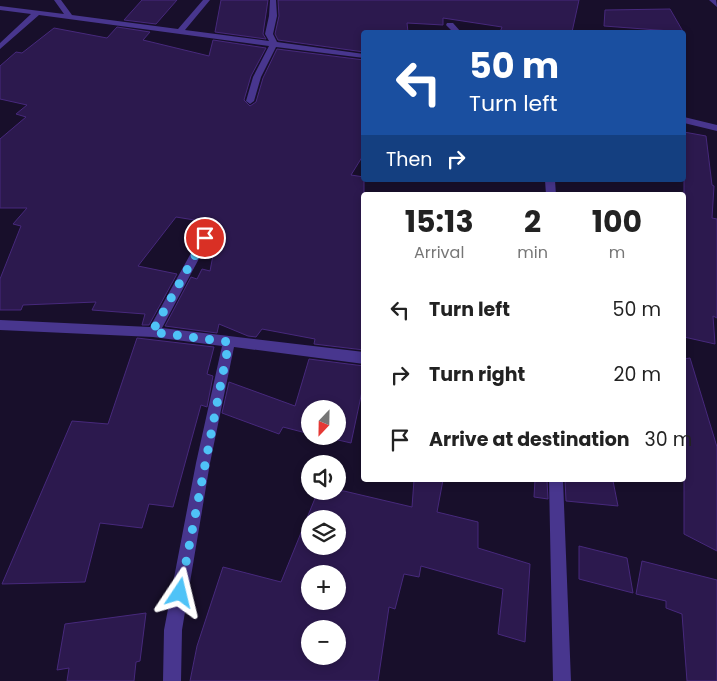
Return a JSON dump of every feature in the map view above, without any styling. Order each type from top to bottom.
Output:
[{"type":"street","points":[[57,0],[68,16]]},
{"type":"street","points":[[180,32],[207,0]]},
{"type":"street","points":[[273,0],[273,16],[269,34],[274,43]]},
{"type":"street","points":[[712,0],[717,5]]},
{"type":"street","points":[[0,8],[361,56]]},
{"type":"street","points":[[0,47],[38,12]]},
{"type":"street","points":[[450,25],[455,30]]},
{"type":"street","points":[[250,101],[257,77],[274,43]]},
{"type":"street","points":[[686,120],[717,128]]},
{"type":"street","points":[[152,332],[205,238]]},
{"type":"street","points":[[0,325],[152,332],[361,358]]},
{"type":"street","points":[[172,681],[173,630],[203,463],[229,342]]},
{"type":"street","points":[[556,482],[562,681]]},
{"type":"building","points":[[142,0],[177,0],[156,24],[124,20]]},
{"type":"building","points":[[221,0],[268,0],[263,34],[266,39],[215,32]]},
{"type":"building","points":[[278,0],[579,0],[572,30],[501,30],[502,27],[443,18],[443,25],[407,23],[408,30],[361,30],[361,52],[278,40],[275,34],[279,16]]},
{"type":"building","points":[[670,9],[682,30],[604,26],[605,10]]},
{"type":"building","points":[[117,27],[150,32],[143,40],[209,56],[213,40],[266,48],[251,76],[244,100],[250,106],[256,102],[263,78],[277,49],[361,60],[361,159],[351,175],[361,177],[361,182],[364,182],[364,192],[361,192],[361,350],[314,344],[315,339],[262,329],[256,337],[248,336],[219,324],[217,333],[165,326],[191,277],[197,279],[202,269],[210,271],[219,224],[176,217],[138,266],[177,274],[149,325],[142,325],[145,314],[92,310],[96,302],[23,305],[21,310],[0,310],[0,279],[21,226],[13,224],[27,208],[0,208],[0,139],[26,117],[16,114],[27,105],[0,99],[0,66],[16,52],[22,53],[54,28],[107,38]]},
{"type":"building","points":[[686,132],[706,136],[712,185],[714,186],[712,218],[717,219],[717,318],[713,316],[715,344],[686,337],[686,192],[684,192],[684,182],[686,182]]},
{"type":"building","points":[[137,338],[214,347],[207,374],[213,376],[207,407],[201,405],[173,507],[149,504],[142,528],[100,523],[85,582],[2,584],[72,421],[108,424]]},
{"type":"building","points":[[690,358],[717,447],[717,551],[684,534],[686,359]]},
{"type":"building","points":[[309,359],[361,366],[361,396],[351,443],[346,442],[346,400],[301,400],[301,432],[283,427],[279,434],[222,413],[229,382],[295,406]]},
{"type":"building","points":[[414,482],[443,482],[437,512],[478,522],[478,548],[530,564],[525,642],[498,634],[503,589],[421,566],[419,577],[404,574],[395,609],[389,607],[378,681],[190,681],[197,646],[223,567],[281,582],[301,533],[301,555],[346,555],[346,510],[310,510],[314,500],[346,500],[346,491],[412,507]]},
{"type":"building","points":[[535,482],[547,482],[548,499],[534,497]]},
{"type":"building","points":[[565,482],[613,482],[618,506],[566,501]]},
{"type":"building","points":[[579,546],[627,558],[633,593],[579,579]]},
{"type":"building","points":[[642,561],[717,580],[717,681],[687,681],[682,614],[666,608],[666,601],[636,594]]},
{"type":"building","points":[[146,613],[140,661],[136,662],[134,681],[67,681],[69,668],[57,670],[65,624]]},
{"type":"route","points":[[180,593],[203,463],[229,342],[152,332],[205,238]]}]
